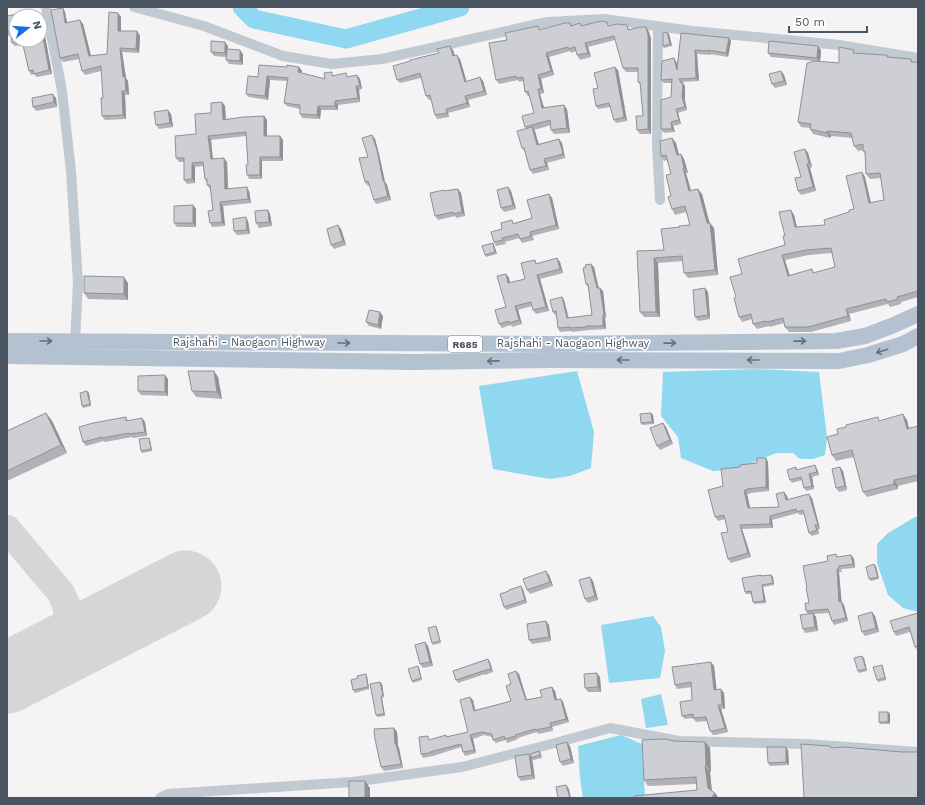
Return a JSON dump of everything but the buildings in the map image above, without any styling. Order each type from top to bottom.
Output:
[{"type":"main road","name":"Rajshahi - Naogaon Highway","points":[[7,341],[550,344],[836,341],[865,336],[918,314]]},
{"type":"main road","name":"Rajshahi - Naogaon Highway","points":[[7,356],[413,362],[550,360],[839,361],[868,355],[903,344],[918,336]]},
{"type":"main road","points":[[111,341],[111,357]]},
{"type":"street","points":[[46,7],[62,91],[71,171],[78,283],[75,341]]},
{"type":"street","points":[[134,7],[204,26],[283,56],[332,64],[382,59],[547,22],[604,19],[701,32],[839,45],[918,58]]},
{"type":"street","points":[[658,27],[657,145],[660,200]]},
{"type":"street","points":[[160,798],[168,794],[352,782],[462,767],[610,728],[679,741],[806,744],[918,752]]},
{"type":"water","points":[[755,369],[819,372],[827,437],[825,455],[813,459],[800,459],[793,453],[776,453],[737,469],[713,471],[681,458],[678,437],[661,416],[663,372]]},
{"type":"water","points":[[577,371],[594,432],[591,468],[570,476],[550,479],[493,469],[479,386]]},
{"type":"water","points":[[915,517],[918,517],[918,612],[903,608],[888,595],[877,563],[877,544],[888,533]]},
{"type":"water","points":[[653,616],[661,627],[665,651],[660,678],[609,683],[601,625]]},
{"type":"water","points":[[661,694],[668,725],[646,728],[641,699]]},
{"type":"water","points":[[621,735],[642,744],[645,797],[583,798],[578,746]]},
{"type":"waterway","points":[[242,7],[254,19],[346,39],[460,7]]},
{"type":"taxiway","points":[[7,529],[61,593],[66,604],[70,627],[66,648]]},
{"type":"runway","points":[[7,678],[186,586]]}]
